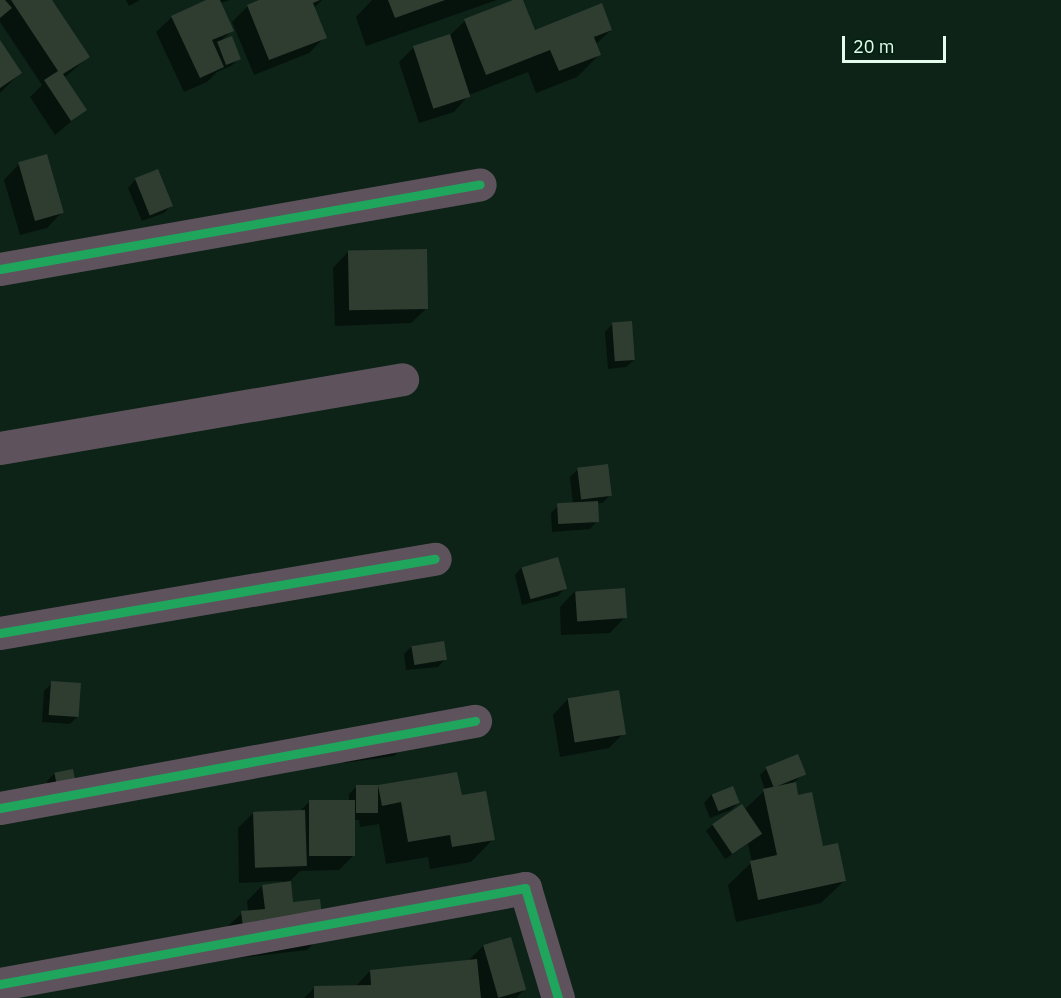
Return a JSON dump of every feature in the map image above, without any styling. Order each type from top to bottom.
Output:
[{"type":"street","points":[[0,269],[480,184]]},
{"type":"street","points":[[0,448],[402,379]]},
{"type":"street","points":[[0,633],[435,559]]},
{"type":"street","points":[[0,808],[475,721]]},
{"type":"street","points":[[0,984],[525,888],[558,998]]},
{"type":"building","points":[[0,0],[5,0],[12,8],[0,18]]},
{"type":"building","points":[[11,0],[52,0],[90,57],[63,74],[87,110],[71,121],[44,80],[58,71]]},
{"type":"building","points":[[206,0],[220,0],[234,31],[212,40],[224,67],[200,78],[171,16]]},
{"type":"building","points":[[259,0],[320,0],[313,3],[327,38],[269,60],[247,5]]},
{"type":"building","points":[[388,0],[445,0],[395,18]]},
{"type":"building","points":[[513,0],[523,0],[535,30],[602,3],[612,30],[594,37],[601,55],[559,71],[550,50],[486,75],[464,19]]},
{"type":"building","points":[[450,34],[470,97],[433,109],[413,46]]},
{"type":"building","points":[[232,36],[241,59],[226,65],[217,42]]},
{"type":"building","points":[[0,40],[22,73],[0,88]]},
{"type":"building","points":[[47,154],[64,213],[35,221],[18,162]]},
{"type":"building","points":[[158,169],[173,206],[150,215],[135,178]]},
{"type":"building","points":[[427,249],[428,309],[349,310],[348,250]]},
{"type":"building","points":[[632,321],[635,360],[615,361],[612,322]]},
{"type":"building","points":[[608,464],[612,496],[581,500],[577,468]]},
{"type":"building","points":[[598,501],[599,522],[558,524],[557,503]]},
{"type":"building","points":[[558,557],[567,589],[531,599],[521,567]]},
{"type":"building","points":[[625,588],[627,618],[577,621],[575,591]]},
{"type":"building","points":[[444,641],[447,660],[414,665],[411,646]]},
{"type":"building","points":[[51,681],[81,683],[79,717],[49,715]]},
{"type":"building","points":[[619,690],[626,734],[575,743],[568,698]]},
{"type":"building","points":[[798,754],[806,774],[774,788],[766,767]]},
{"type":"building","points":[[73,769],[78,794],[59,797],[54,773]]},
{"type":"building","points":[[457,772],[462,795],[486,791],[495,840],[452,847],[450,835],[408,842],[401,802],[382,806],[378,785]]},
{"type":"building","points":[[796,782],[798,795],[812,792],[823,846],[838,843],[846,881],[758,900],[750,861],[777,855],[763,789]]},
{"type":"building","points":[[356,785],[378,785],[378,813],[356,813]]},
{"type":"building","points":[[733,786],[740,803],[718,811],[712,795]]},
{"type":"building","points":[[309,800],[355,800],[355,856],[309,856]]},
{"type":"building","points":[[742,804],[762,834],[732,854],[712,824]]},
{"type":"building","points":[[305,810],[307,866],[255,868],[253,812]]},
{"type":"building","points":[[291,881],[293,902],[320,899],[324,935],[245,944],[241,911],[265,909],[262,885]]},
{"type":"building","points":[[511,937],[526,990],[498,998],[483,945]]},
{"type":"building","points":[[477,959],[481,998],[314,998],[314,986],[371,985],[370,970]]},
{"type":"cycle path","points":[[0,269],[480,184]]},
{"type":"cycle path","points":[[0,633],[435,559]]},
{"type":"cycle path","points":[[0,808],[475,721]]},
{"type":"cycle path","points":[[0,984],[525,888],[558,998]]}]
